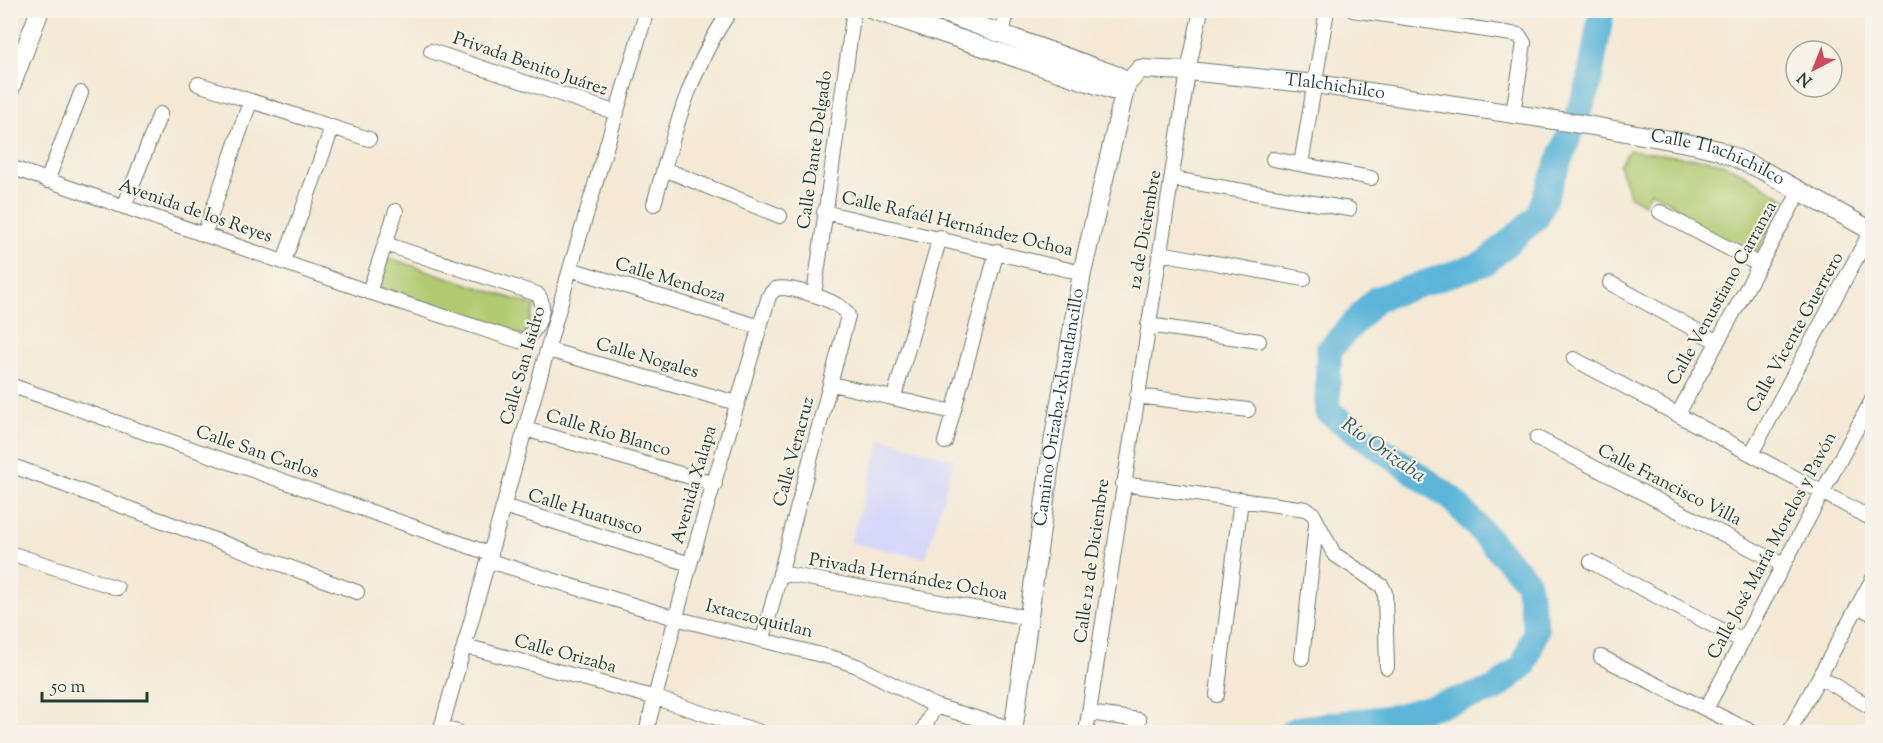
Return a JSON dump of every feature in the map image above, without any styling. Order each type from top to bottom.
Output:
[{"type":"street","points":[[10,89],[40,10]]},
{"type":"street","name":"Calle San Isidro","points":[[441,730],[570,269],[647,10]]},
{"type":"street","points":[[719,28],[722,10]]},
{"type":"street","points":[[654,204],[687,95],[719,28],[731,10]]},
{"type":"street","name":"Calle Dante Delgado","points":[[814,295],[854,10]]},
{"type":"street","points":[[876,11],[1112,90],[1126,85],[1118,76],[936,10]]},
{"type":"street","points":[[1002,35],[1007,10]]},
{"type":"street","name":"12 de Diciembre","points":[[1137,396],[1173,179],[1188,71],[1201,10]]},
{"type":"street","points":[[1301,164],[1327,10]]},
{"type":"street","points":[[1353,10],[1519,35],[1524,43],[1513,113]]},
{"type":"street","name":"Privada Benito Juárez","points":[[431,51],[617,113]]},
{"type":"street","name":"Tlalchichilco","points":[[1126,85],[1140,69],[1188,71],[1316,84],[1549,118]]},
{"type":"street","points":[[198,84],[369,140]]},
{"type":"street","name":"Camino Orizaba-Ixhuatlancillo","points":[[1013,731],[1052,449],[1082,273],[1126,85]]},
{"type":"street","points":[[46,181],[81,93]]},
{"type":"street","points":[[204,235],[250,102]]},
{"type":"street","points":[[124,207],[160,114]]},
{"type":"street","name":"Calle Tlachichilco","points":[[1549,118],[1718,150],[1800,191],[1872,231]]},
{"type":"street","points":[[284,261],[332,128]]},
{"type":"street","points":[[1273,159],[1371,178]]},
{"type":"street","name":"Avenida de los Reyes","points":[[10,166],[46,181],[369,292],[519,340],[527,339],[531,334],[543,307],[540,297],[533,292],[385,244]]},
{"type":"street","points":[[664,169],[780,216]]},
{"type":"street","points":[[1173,179],[1349,209]]},
{"type":"street","name":"Calle Venustiano Carranza","points":[[1678,414],[1758,264],[1800,191]]},
{"type":"street","points":[[369,292],[396,211]]},
{"type":"street","name":"Calle Rafaél Hernández Ochoa","points":[[824,212],[940,237],[1082,273]]},
{"type":"street","points":[[1660,212],[1758,264]]},
{"type":"street","name":"Calle Vicente Guerrero","points":[[1751,454],[1872,231]]},
{"type":"street","points":[[894,397],[940,237]]},
{"type":"street","points":[[945,442],[997,251]]},
{"type":"street","points":[[1160,253],[1304,279]]},
{"type":"street","name":"Calle Mendoza","points":[[570,269],[760,327]]},
{"type":"street","points":[[1610,282],[1716,341]]},
{"type":"street","name":"Avenida Xalapa","points":[[646,732],[690,564],[769,296],[774,290],[780,288],[814,295]]},
{"type":"street","name":"Calle Veracruz","points":[[763,639],[832,384],[848,312],[843,306],[814,295]]},
{"type":"street","points":[[1148,325],[1258,341]]},
{"type":"street","name":"Calle Nogales","points":[[548,350],[737,403]]},
{"type":"street","points":[[1574,359],[1872,519]]},
{"type":"street","points":[[832,384],[953,412]]},
{"type":"street","name":"Calle San Carlos","points":[[10,385],[490,557]]},
{"type":"street","points":[[1137,396],[1248,410]]},
{"type":"street","name":"Calle 12 de Diciembre","points":[[1086,732],[1137,396]]},
{"type":"street","name":"Calle José María Morelos y Pavón","points":[[1706,709],[1741,640],[1872,400]]},
{"type":"street","name":"Calle Río Blanco","points":[[525,429],[715,484]]},
{"type":"street","name":"Calle Francisco Villa","points":[[1537,438],[1783,565]]},
{"type":"street","points":[[10,465],[357,592]]},
{"type":"street","points":[[1123,484],[1297,506],[1313,514],[1334,554],[1382,586],[1385,594],[1387,667]]},
{"type":"street","points":[[1217,695],[1241,499]]},
{"type":"street","name":"Calle Huatusco","points":[[504,506],[690,564]]},
{"type":"street","points":[[1302,658],[1317,522]]},
{"type":"street","points":[[10,553],[117,588]]},
{"type":"street","name":"Ixtaczoquitlan","points":[[490,557],[675,618],[763,639],[857,666],[934,706],[1013,731]]},
{"type":"street","points":[[1591,562],[1741,640]]},
{"type":"street","name":"Privada Hernández Ochoa","points":[[780,573],[1029,618]]},
{"type":"street","points":[[1789,732],[1872,580]]},
{"type":"street","points":[[1858,606],[1872,614]]},
{"type":"street","name":"Calle Orizaba","points":[[465,646],[656,698],[760,732]]},
{"type":"street","points":[[1601,657],[1752,732]]},
{"type":"street","points":[[1820,677],[1872,708]]},
{"type":"street","points":[[922,732],[934,706]]},
{"type":"street","points":[[1089,713],[1139,720]]},
{"type":"street","points":[[441,730],[458,732]]},
{"type":"shaded area","points":[[882,438],[954,460],[926,558],[850,543]]},
{"type":"green space","points":[[1629,150],[1714,161],[1735,169],[1786,199],[1752,260],[1677,217],[1682,210],[1651,191],[1644,204],[1630,196],[1619,165]]},
{"type":"green space","points":[[389,258],[535,306],[525,336],[379,288]]},
{"type":"waterway","name":"Río Orizaba","points":[[1292,732],[1298,729],[1395,717],[1494,690],[1524,665],[1536,630],[1527,581],[1451,498],[1327,411],[1329,350],[1376,299],[1485,263],[1537,217],[1588,88],[1602,10]]}]
